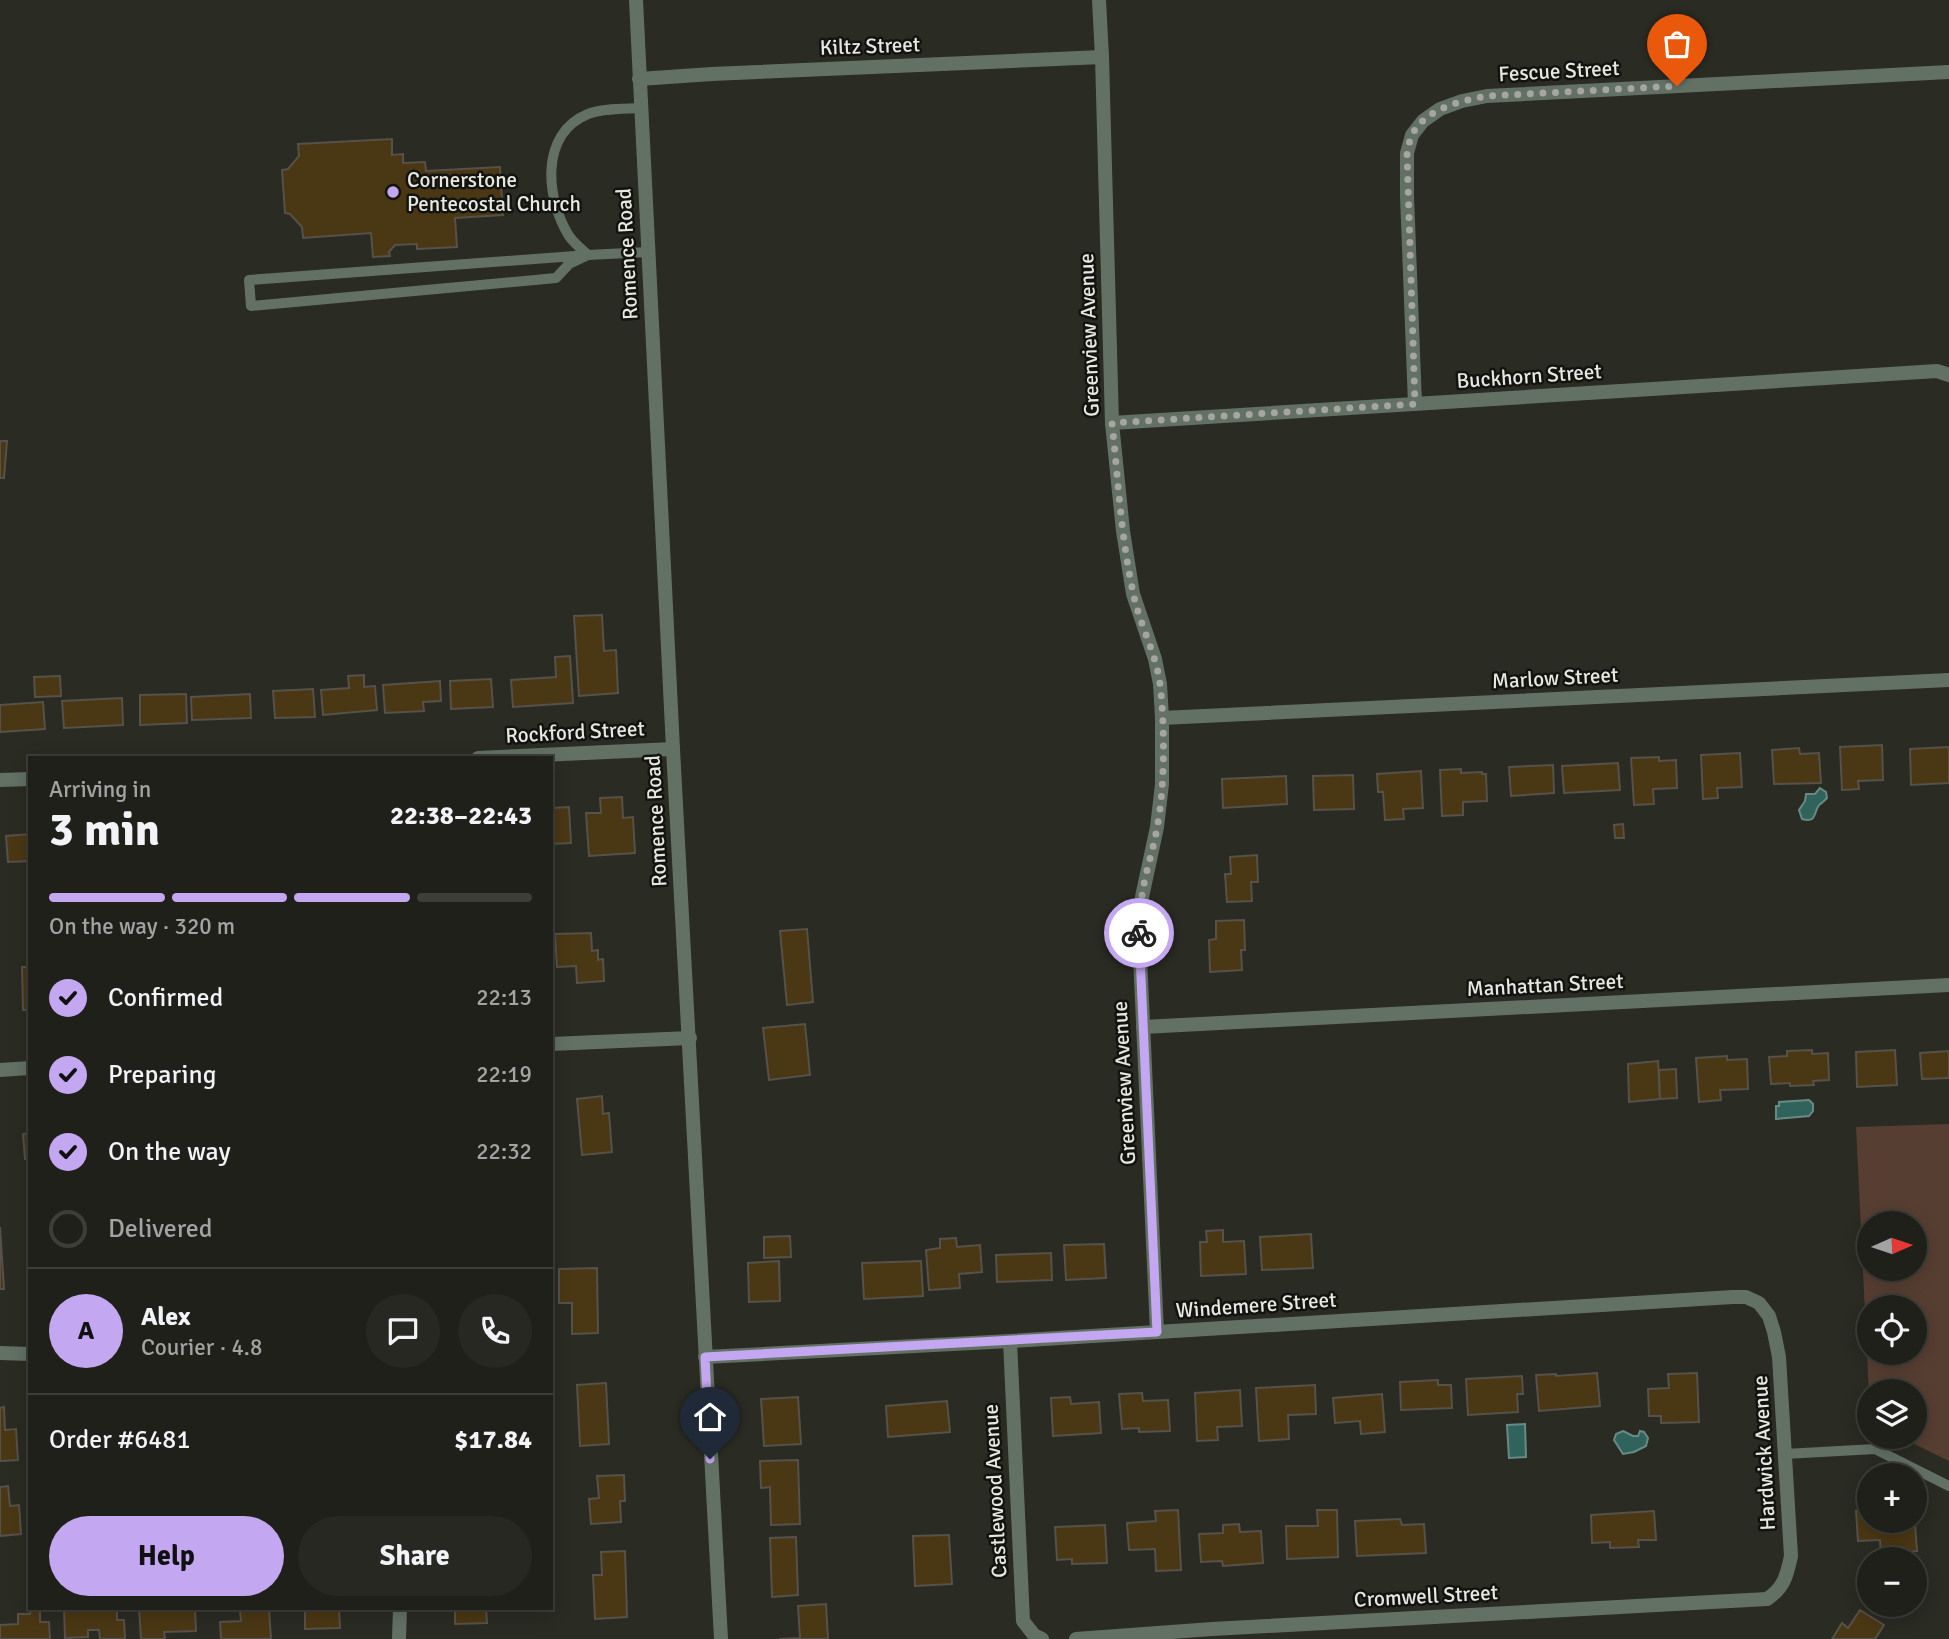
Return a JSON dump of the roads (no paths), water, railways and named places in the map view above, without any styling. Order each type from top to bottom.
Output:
[{"type":"street","name":"Romence Road","points":[[636,0],[721,1639]]},
{"type":"street","name":"Greenview Avenue","points":[[1098,0],[1102,57],[1112,423],[1123,531],[1133,594],[1155,659],[1162,718],[1160,805],[1142,897],[1139,933],[1157,1332]]},
{"type":"street","name":"Kiltz Street","points":[[639,79],[1102,57]]},
{"type":"street","name":"Fescue Street","points":[[1415,404],[1407,153],[1412,135],[1423,121],[1440,109],[1487,96],[1949,72]]},
{"type":"street","name":"Buckhorn Street","points":[[1112,423],[1937,370],[1949,375]]},
{"type":"street","name":"Marlow Street","points":[[1162,718],[1949,680]]},
{"type":"street","name":"Rockford Street","points":[[521,756],[673,749]]},
{"type":"street","points":[[0,780],[28,779]]},
{"type":"street","name":"Manhattan Street","points":[[1143,1027],[1949,985]]},
{"type":"street","points":[[553,1044],[690,1038]]},
{"type":"street","points":[[0,1070],[28,1068]]},
{"type":"street","name":"Windemere Street","points":[[705,1357],[1733,1297],[1746,1297],[1759,1303],[1763,1309]]},
{"type":"street","name":"Hardwick Avenue","points":[[1763,1309],[1769,1316],[1779,1357],[1791,1556],[1787,1574],[1776,1593]]},
{"type":"street","name":"Castlewood Avenue","points":[[1010,1341],[1023,1621],[1038,1637]]},
{"type":"street","points":[[0,1353],[28,1353]]},
{"type":"street","name":"Cromwell Street","points":[[1076,1639],[1213,1634],[1768,1599],[1776,1593]]},
{"type":"street","points":[[399,1639],[400,1610]]},
{"type":"lane","points":[[588,255],[571,238],[554,202],[551,170],[554,152],[561,136],[574,122],[589,113],[641,108]]},
{"type":"lane","points":[[588,255],[569,264],[556,278],[251,306],[249,280],[588,255],[648,252]]},
{"type":"lane","points":[[1785,1454],[1875,1449],[1949,1486]]},
{"type":"water","points":[[1820,788],[1826,792],[1827,798],[1819,805],[1812,819],[1802,819],[1799,810],[1806,794],[1815,794]]},
{"type":"water","points":[[1809,1100],[1813,1104],[1813,1111],[1809,1116],[1776,1119],[1776,1106],[1779,1106],[1779,1102]]},
{"type":"water","points":[[1525,1424],[1526,1457],[1509,1458],[1507,1425]]},
{"type":"water","points":[[1623,1431],[1633,1436],[1638,1436],[1640,1431],[1644,1432],[1648,1438],[1646,1446],[1623,1454],[1614,1440],[1616,1434]]},
{"type":"place","name":"Cornerstone Pentecostal Church","points":[[393,192]]}]
